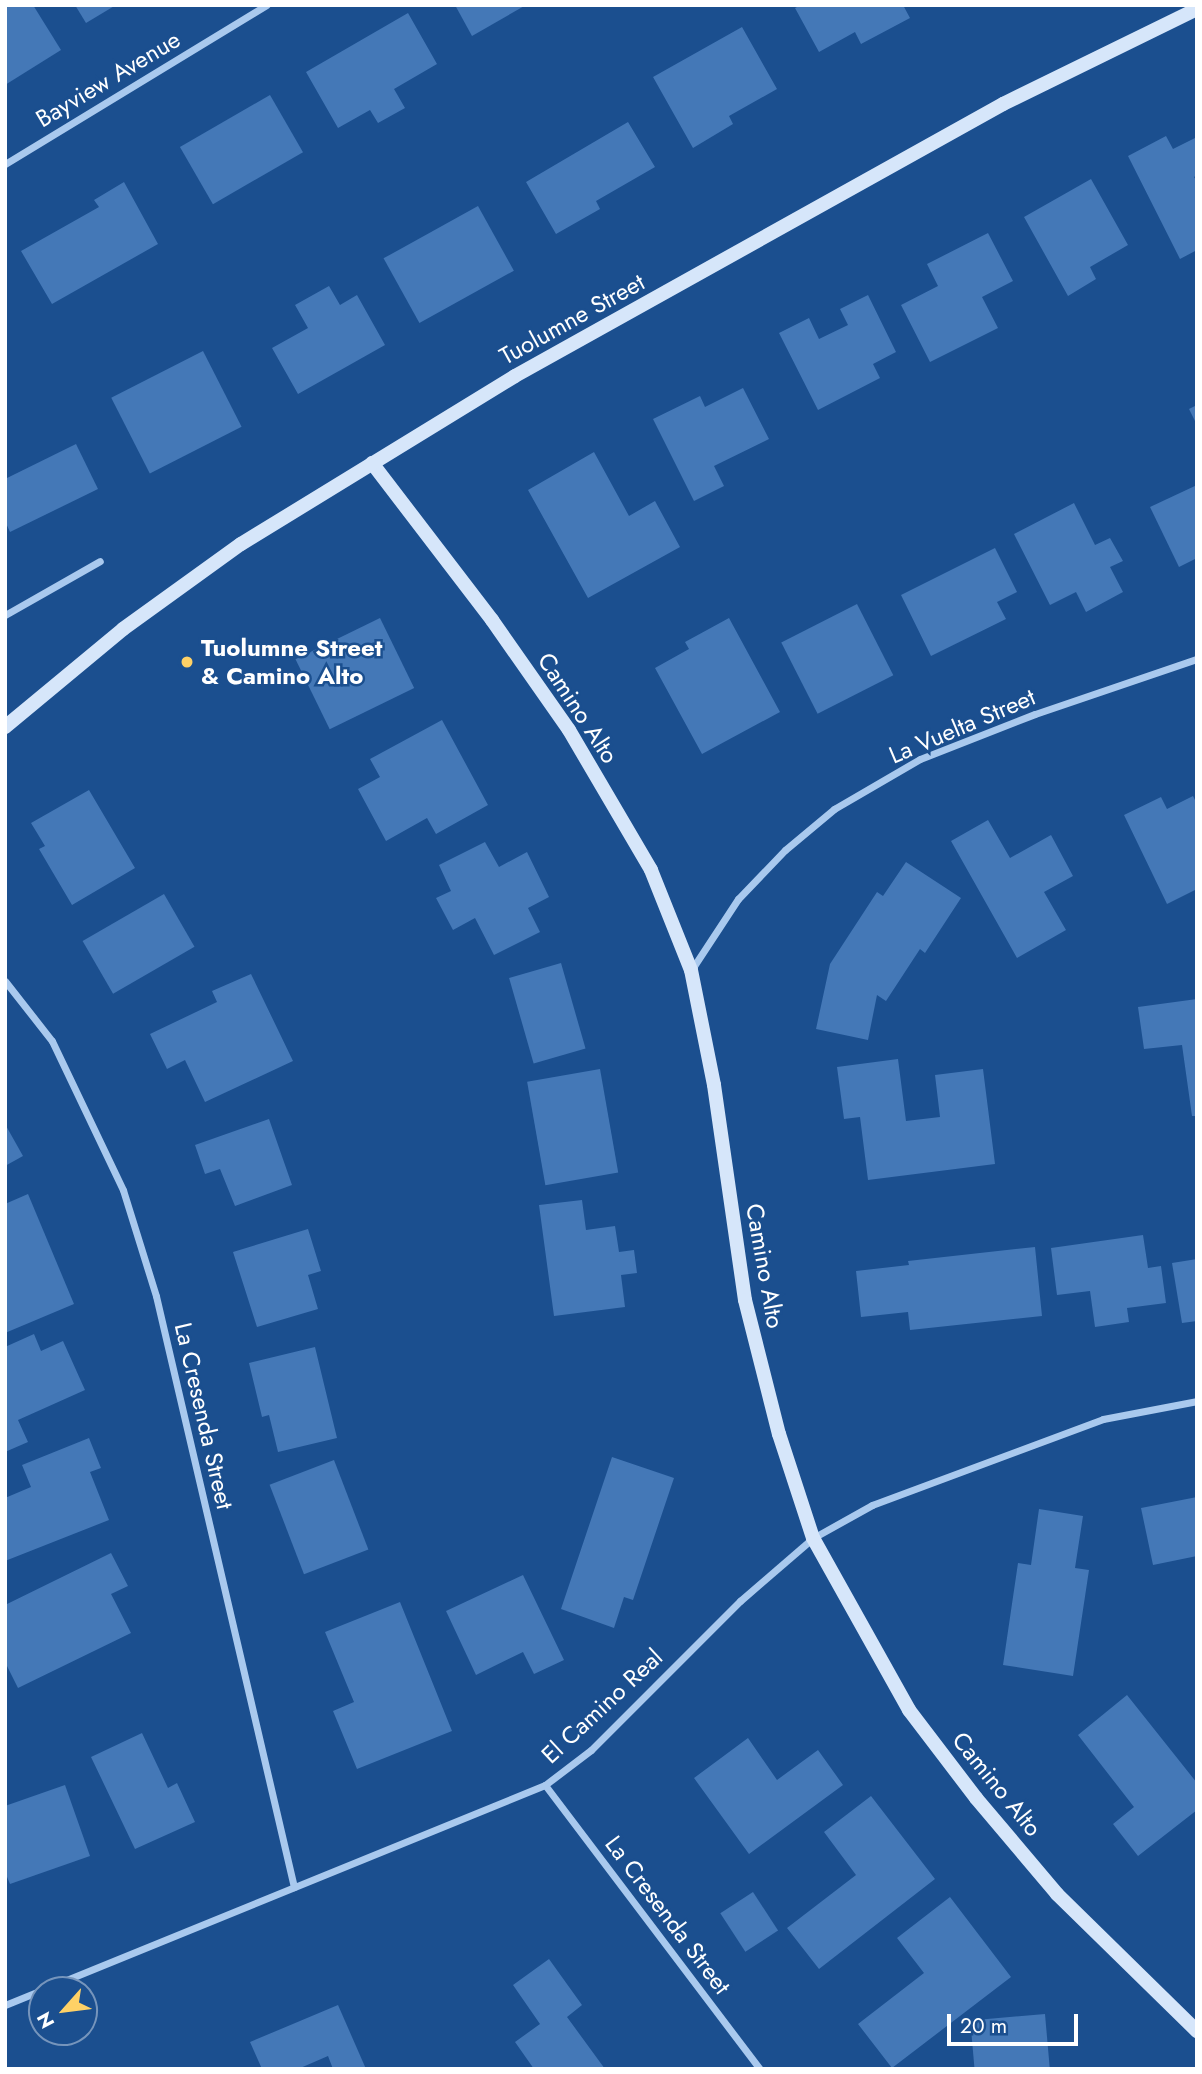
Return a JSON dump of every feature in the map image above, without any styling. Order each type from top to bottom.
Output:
[{"type":"street","name":"Bayview Avenue","points":[[5,164],[266,5]]},
{"type":"street","name":"Tuolumne Street","points":[[5,727],[62,677],[241,544],[515,376],[1003,104],[1197,9]]},
{"type":"street","name":"Camino Alto","points":[[372,463],[492,620],[569,730],[651,870],[691,970],[714,1086],[745,1300],[779,1434],[813,1538],[909,1710],[976,1798],[1057,1894],[1197,2031]]},
{"type":"street","points":[[5,615],[100,561]]},
{"type":"street","name":"La Vuelta Street","points":[[691,970],[738,899],[785,850],[834,809],[920,759],[1035,714],[1197,659]]},
{"type":"street","name":"La Cresenda Street","points":[[5,981],[52,1041],[123,1190],[156,1296],[294,1887]]},
{"type":"street","name":"El Camino Real","points":[[5,2005],[545,1785],[591,1750],[740,1601],[813,1538],[872,1505],[1103,1419],[1197,1401]]},
{"type":"street","name":"La Cresenda Street","points":[[545,1785],[760,2069]]},
{"type":"building","points":[[5,5],[33,5],[61,50],[5,85]]},
{"type":"building","points":[[75,5],[116,5],[86,23]]},
{"type":"building","points":[[455,5],[526,5],[472,36]]},
{"type":"building","points":[[801,5],[903,5],[910,18],[861,44],[855,32],[819,52],[795,8]]},
{"type":"building","points":[[408,13],[437,64],[394,89],[405,108],[378,123],[370,110],[338,128],[306,72]]},
{"type":"building","points":[[742,27],[777,89],[729,116],[733,124],[693,148],[653,77]]},
{"type":"building","points":[[270,95],[303,152],[213,204],[180,147]]},
{"type":"building","points":[[628,122],[655,167],[596,201],[600,209],[556,234],[526,182]]},
{"type":"building","points":[[1166,136],[1173,149],[1197,137],[1197,175],[1194,177],[1197,182],[1197,250],[1180,259],[1128,156]]},
{"type":"building","points":[[1091,179],[1128,245],[1090,267],[1096,279],[1068,296],[1024,217]]},
{"type":"building","points":[[124,182],[158,244],[52,304],[21,251],[99,207],[94,200]]},
{"type":"building","points":[[478,206],[514,271],[419,323],[384,258]]},
{"type":"building","points":[[988,233],[1013,281],[982,297],[998,328],[930,362],[901,305],[938,286],[927,264]]},
{"type":"building","points":[[329,286],[340,305],[357,295],[385,345],[298,394],[272,348],[308,328],[295,305]]},
{"type":"building","points":[[868,295],[896,352],[873,364],[880,378],[818,410],[779,333],[809,318],[819,339],[848,325],[840,309]]},
{"type":"building","points":[[203,351],[242,427],[150,473],[111,398]]},
{"type":"building","points":[[743,388],[769,439],[714,466],[724,486],[694,501],[653,419],[700,396],[705,407]]},
{"type":"building","points":[[1197,405],[1197,425],[1189,409]]},
{"type":"building","points":[[76,444],[98,489],[10,532],[5,521],[5,479]]},
{"type":"building","points":[[594,452],[629,516],[655,501],[680,547],[588,598],[528,490]]},
{"type":"building","points":[[1197,485],[1197,558],[1179,567],[1150,507]]},
{"type":"building","points":[[1074,503],[1095,545],[1110,538],[1123,561],[1110,567],[1123,592],[1086,612],[1076,592],[1050,605],[1014,534]]},
{"type":"building","points":[[995,548],[1017,592],[997,602],[1006,619],[931,656],[901,595]]},
{"type":"building","points":[[857,604],[893,675],[818,714],[781,643]]},
{"type":"building","points":[[380,618],[414,688],[330,729],[296,659]]},
{"type":"building","points":[[729,618],[780,712],[702,754],[655,668],[689,649],[685,642]]},
{"type":"building","points":[[442,720],[488,805],[436,834],[427,818],[386,841],[358,789],[380,777],[370,759]]},
{"type":"building","points":[[89,790],[135,868],[72,905],[39,849],[45,846],[31,823]]},
{"type":"building","points":[[1193,796],[1197,804],[1197,889],[1167,904],[1124,815],[1161,797],[1167,809]]},
{"type":"building","points":[[988,820],[1010,858],[1051,835],[1073,876],[1044,892],[1066,930],[1017,958],[951,841]]},
{"type":"building","points":[[485,842],[499,867],[527,852],[549,897],[528,908],[540,932],[494,955],[475,918],[453,930],[436,898],[451,891],[439,865]]},
{"type":"building","points":[[906,862],[961,898],[925,953],[920,949],[886,1001],[877,995],[868,1040],[816,1029],[830,964],[877,892],[883,896]]},
{"type":"building","points":[[164,894],[194,947],[113,994],[83,941]]},
{"type":"building","points":[[561,963],[586,1049],[534,1063],[509,978]]},
{"type":"building","points":[[251,974],[293,1061],[205,1102],[185,1060],[167,1069],[150,1034],[217,1002],[212,991]]},
{"type":"building","points":[[1197,999],[1197,1116],[1192,1116],[1182,1045],[1144,1049],[1138,1007]]},
{"type":"building","points":[[898,1059],[906,1121],[940,1117],[935,1075],[983,1069],[995,1164],[868,1180],[860,1117],[844,1119],[837,1067]]},
{"type":"building","points":[[600,1069],[618,1172],[545,1185],[527,1082]]},
{"type":"building","points":[[269,1119],[292,1185],[235,1206],[220,1169],[205,1174],[195,1145]]},
{"type":"building","points":[[5,1124],[23,1156],[5,1166]]},
{"type":"building","points":[[28,1194],[74,1304],[5,1333],[5,1204]]},
{"type":"building","points":[[582,1200],[586,1230],[615,1226],[619,1252],[634,1250],[637,1273],[621,1275],[625,1307],[554,1316],[539,1205]]},
{"type":"building","points":[[308,1229],[321,1271],[308,1275],[318,1309],[257,1327],[233,1252]]},
{"type":"building","points":[[1143,1235],[1148,1268],[1161,1266],[1166,1303],[1127,1308],[1129,1322],[1095,1327],[1090,1291],[1057,1295],[1051,1248]]},
{"type":"building","points":[[1035,1247],[1042,1316],[910,1330],[908,1312],[861,1317],[856,1271],[909,1265],[908,1261]]},
{"type":"building","points":[[1197,1259],[1197,1321],[1182,1323],[1172,1263]]},
{"type":"building","points":[[34,1334],[41,1351],[63,1341],[85,1390],[18,1420],[28,1442],[5,1452],[5,1347]]},
{"type":"building","points":[[315,1347],[337,1438],[278,1452],[269,1415],[262,1417],[249,1363]]},
{"type":"building","points":[[89,1438],[101,1468],[90,1472],[109,1520],[5,1561],[5,1498],[31,1487],[22,1465]]},
{"type":"building","points":[[612,1457],[674,1478],[633,1600],[624,1597],[614,1628],[561,1609]]},
{"type":"building","points":[[334,1460],[368,1550],[304,1574],[270,1485]]},
{"type":"building","points":[[1197,1497],[1197,1556],[1153,1565],[1141,1508]]},
{"type":"building","points":[[1039,1509],[1083,1516],[1075,1568],[1089,1570],[1073,1676],[1003,1665],[1018,1563],[1031,1565]]},
{"type":"building","points":[[111,1553],[128,1586],[111,1594],[131,1633],[18,1688],[5,1662],[5,1605]]},
{"type":"building","points":[[523,1575],[564,1660],[534,1674],[523,1652],[476,1675],[446,1611]]},
{"type":"building","points":[[400,1602],[452,1731],[357,1769],[333,1711],[354,1702],[325,1632]]},
{"type":"building","points":[[1127,1695],[1197,1783],[1197,1810],[1138,1856],[1113,1824],[1134,1807],[1078,1735]]},
{"type":"building","points":[[142,1733],[168,1788],[177,1783],[195,1822],[135,1849],[91,1757]]},
{"type":"building","points":[[748,1738],[777,1780],[818,1750],[843,1785],[749,1854],[694,1778]]},
{"type":"building","points":[[65,1785],[90,1856],[10,1884],[5,1872],[5,1806]]},
{"type":"building","points":[[871,1796],[935,1879],[819,1969],[787,1928],[856,1875],[824,1832]]},
{"type":"building","points":[[753,1892],[778,1931],[745,1952],[720,1913]]},
{"type":"building","points":[[950,1897],[1011,1977],[892,2068],[858,2024],[924,1973],[897,1938]]},
{"type":"building","points":[[549,1959],[582,2005],[567,2017],[605,2069],[534,2069],[515,2042],[540,2024],[513,1985]]},
{"type":"building","points":[[338,2005],[366,2069],[333,2069],[328,2056],[298,2069],[262,2069],[250,2042]]},
{"type":"building","points":[[1045,2014],[1050,2069],[975,2069],[970,2021]]},
{"type":"place","name":"Tuolumne Street & Camino Alto","points":[[187,662]]}]
